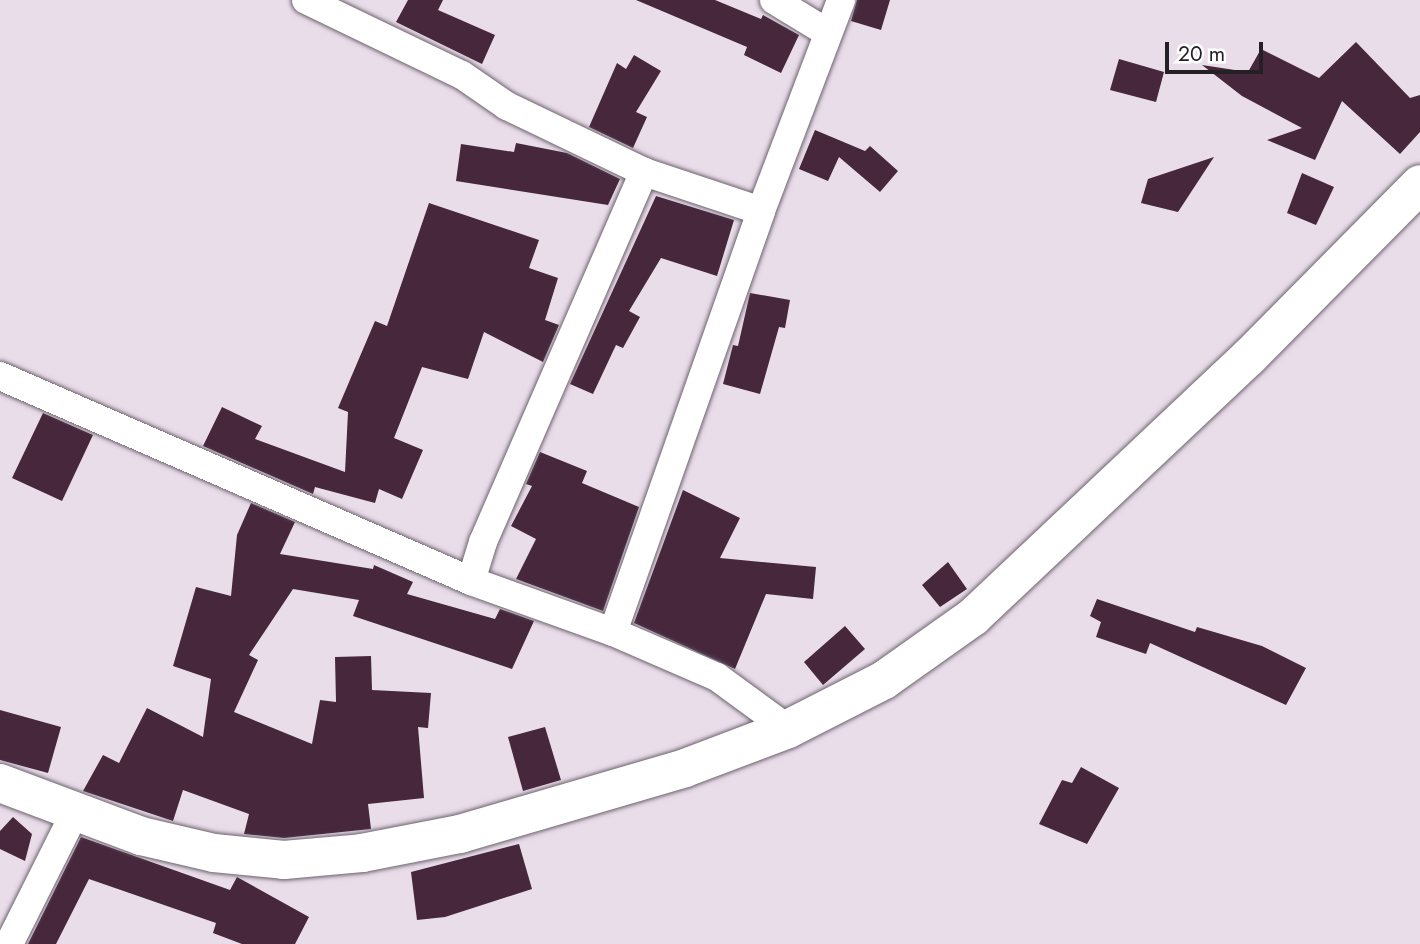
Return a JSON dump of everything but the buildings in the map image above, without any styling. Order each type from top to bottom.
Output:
[{"type":"street","points":[[306,0],[462,75],[507,106],[644,172],[761,211]]},
{"type":"street","points":[[774,0],[828,33]]},
{"type":"street","points":[[614,632],[761,211],[841,0]]},
{"type":"street","points":[[471,581],[483,542],[644,172]]},
{"type":"street","points":[[0,783],[141,836],[214,853],[284,860],[362,853],[460,834],[685,768],[788,729],[884,680],[973,617],[1249,357],[1420,184]]},
{"type":"street","points":[[0,376],[471,581],[614,632],[717,677],[788,729]]},
{"type":"street","points":[[9,944],[75,811]]}]
